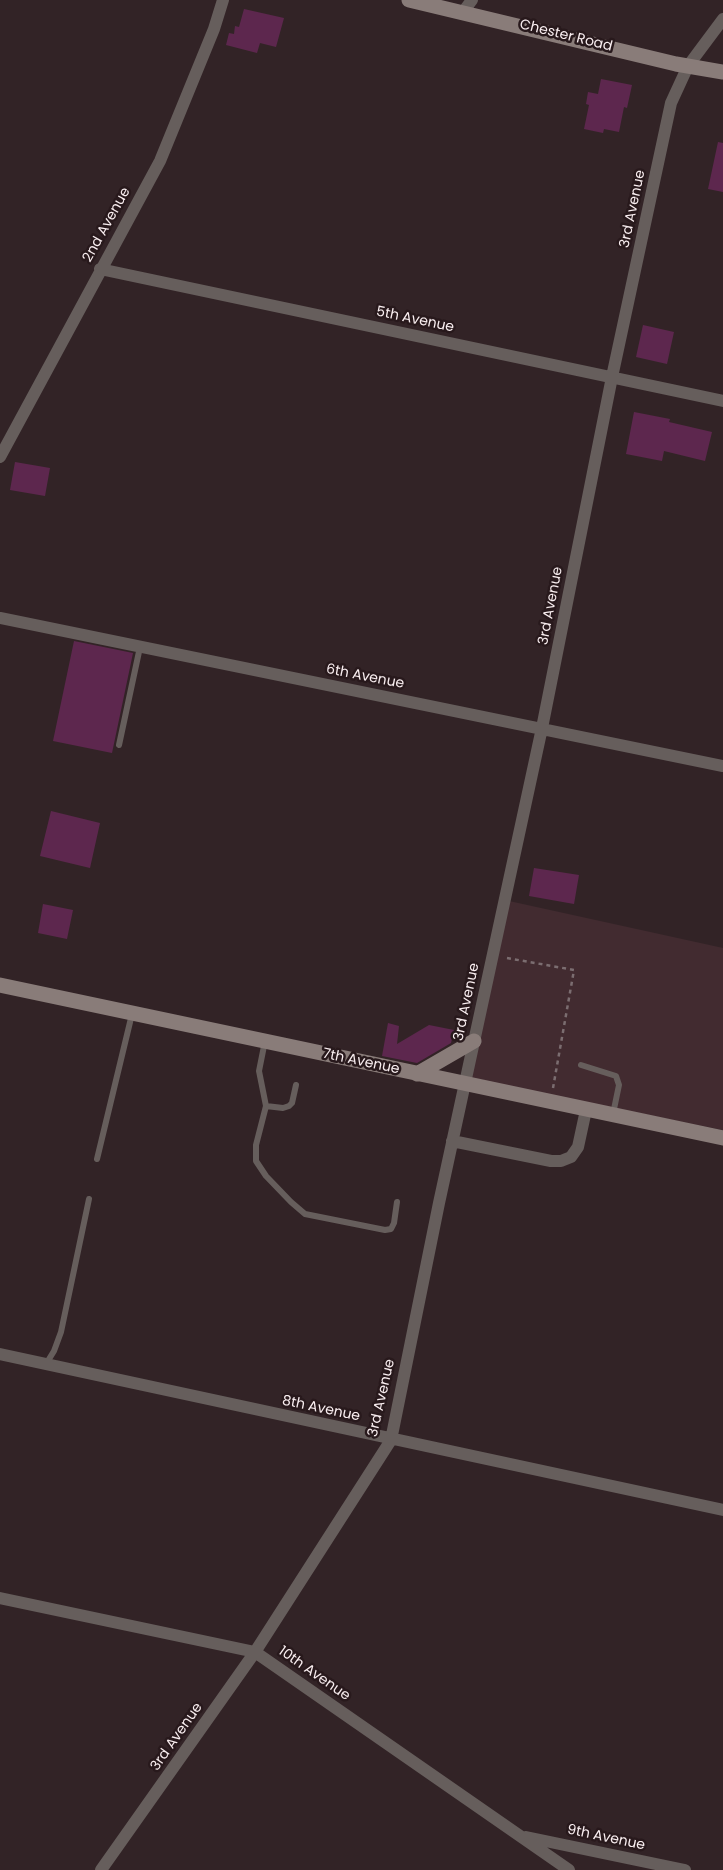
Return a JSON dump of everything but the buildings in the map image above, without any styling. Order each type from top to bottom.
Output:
[{"type":"main road","name":"Chester Road","points":[[409,0],[468,6],[688,66],[723,72]]},
{"type":"main road","name":"7th Avenue","points":[[0,985],[723,1138]]},
{"type":"main road","points":[[417,1074],[474,1040]]},
{"type":"street","name":"2nd Avenue","points":[[0,457],[100,269],[160,162],[214,29],[223,0]]},
{"type":"street","name":"3rd Avenue","points":[[101,1870],[255,1652],[391,1440],[452,1140],[542,728],[612,377],[671,103],[688,66],[723,19]]},
{"type":"street","name":"5th Avenue","points":[[100,269],[723,400]]},
{"type":"street","name":"6th Avenue","points":[[0,618],[723,766]]},
{"type":"street","points":[[452,1140],[562,1162],[572,1157],[578,1147],[586,1110]]},
{"type":"street","name":"8th Avenue","points":[[0,1354],[391,1440],[723,1510]]},
{"type":"street","name":"10th Avenue","points":[[0,1598],[255,1652],[569,1870]]},
{"type":"street","name":"9th Avenue","points":[[520,1836],[685,1870]]},
{"type":"lane","points":[[119,745],[140,647]]},
{"type":"lane","points":[[97,1159],[132,1013]]},
{"type":"lane","points":[[265,1042],[259,1071],[266,1106],[256,1145],[256,1161],[266,1176],[305,1214],[385,1230],[391,1229],[394,1223],[397,1202]]},
{"type":"lane","points":[[580,1065],[616,1076],[619,1085],[612,1115]]},
{"type":"lane","points":[[266,1106],[283,1108],[289,1106],[292,1103],[296,1085]]},
{"type":"lane","points":[[46,1364],[54,1351],[61,1332],[89,1199]]},
{"type":"path","points":[[507,958],[574,970],[552,1092]]},
{"type":"shaded area","points":[[509,901],[723,948],[723,1130],[470,1079]]}]
